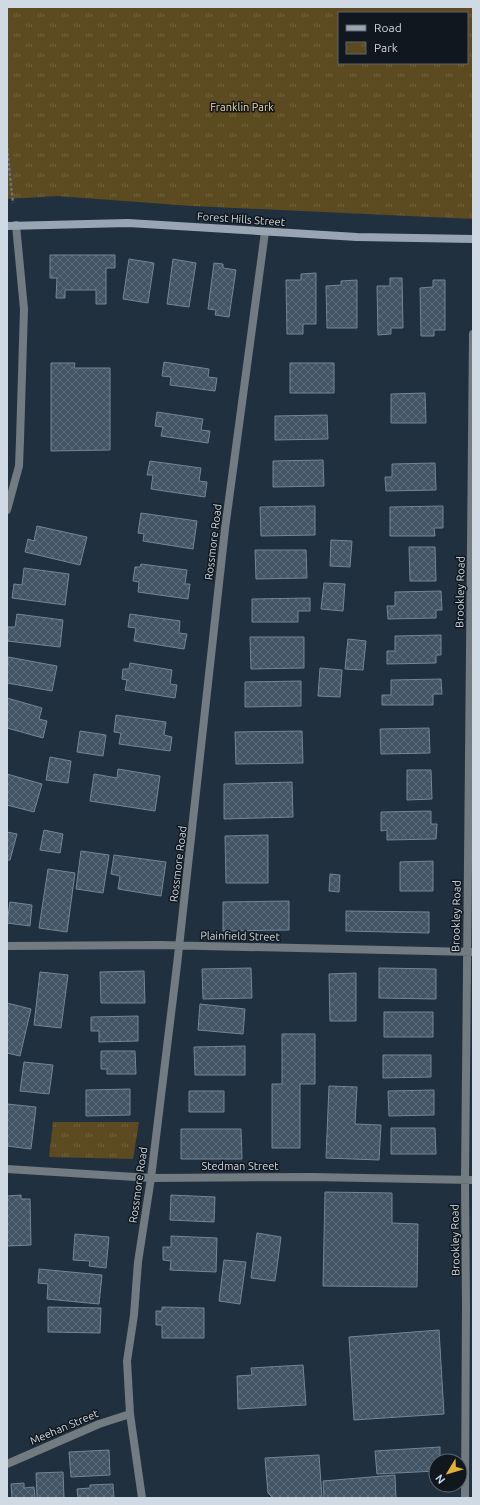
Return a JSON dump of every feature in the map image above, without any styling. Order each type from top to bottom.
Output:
[{"type":"street","name":"Forest Hills Street","points":[[7,226],[128,223],[357,238],[473,239]]},
{"type":"street","points":[[7,510],[18,466],[20,440],[24,309],[16,225]]},
{"type":"street","name":"Rossmore Road","points":[[142,1498],[130,1414],[127,1361],[134,1315],[138,1262],[151,1178],[179,946],[225,529],[265,232]]},
{"type":"street","name":"Brookley Road","points":[[465,1498],[470,1305],[469,1180],[473,334]]},
{"type":"street","name":"Plainfield Street","points":[[7,946],[179,946],[470,952]]},
{"type":"street","name":"Stedman Street","points":[[7,1169],[151,1178],[303,1177],[469,1180]]},
{"type":"street","name":"Meehan Street","points":[[7,1464],[99,1424],[130,1414]]},
{"type":"path","points":[[7,148],[13,203]]},
{"type":"green space","name":"Franklin Park","points":[[7,7],[473,7],[473,219],[192,206],[57,196],[7,199]]},
{"type":"green space","points":[[53,1122],[139,1122],[133,1159],[49,1157]]},
{"type":"building","points":[[50,255],[115,255],[115,268],[106,268],[106,304],[96,304],[96,290],[65,290],[65,298],[56,298],[57,278],[50,278]]},
{"type":"building","points":[[129,259],[154,263],[148,303],[123,299]]},
{"type":"building","points":[[173,259],[196,263],[189,307],[167,304]]},
{"type":"building","points":[[214,263],[223,264],[223,268],[236,270],[229,317],[215,315],[216,310],[208,309]]},
{"type":"building","points":[[316,273],[316,324],[303,324],[303,334],[287,334],[286,280],[301,280],[301,274]]},
{"type":"building","points":[[390,278],[402,278],[403,328],[391,328],[391,334],[378,335],[377,286],[390,286]]},
{"type":"building","points":[[357,280],[357,328],[327,328],[326,286],[341,285],[341,281]]},
{"type":"building","points":[[433,280],[445,280],[445,330],[434,330],[434,336],[421,336],[420,288],[433,287]]},
{"type":"building","points":[[164,362],[209,369],[208,377],[217,378],[215,391],[170,385],[171,377],[162,376]]},
{"type":"building","points":[[51,363],[75,363],[74,368],[110,368],[110,450],[51,451]]},
{"type":"building","points":[[290,363],[334,363],[334,393],[290,393]]},
{"type":"building","points":[[425,393],[426,423],[391,423],[391,394]]},
{"type":"building","points":[[157,412],[203,419],[201,430],[210,431],[208,443],[161,436],[163,427],[155,426]]},
{"type":"building","points":[[327,415],[328,439],[275,440],[275,416]]},
{"type":"building","points":[[323,460],[324,486],[273,487],[273,461]]},
{"type":"building","points":[[150,461],[201,468],[199,481],[207,482],[205,497],[151,489],[153,475],[147,475]]},
{"type":"building","points":[[435,463],[436,490],[386,491],[385,477],[392,477],[392,464]]},
{"type":"building","points":[[315,506],[315,535],[261,536],[260,507]]},
{"type":"building","points":[[443,506],[443,528],[434,528],[435,536],[390,536],[390,507]]},
{"type":"building","points":[[141,513],[197,521],[193,549],[143,541],[144,534],[138,533]]},
{"type":"building","points":[[37,526],[87,537],[80,565],[25,552],[28,539],[34,541]]},
{"type":"building","points":[[331,540],[352,541],[350,567],[330,566]]},
{"type":"building","points":[[409,547],[435,547],[436,581],[410,581]]},
{"type":"building","points":[[255,550],[306,550],[307,578],[256,579]]},
{"type":"building","points":[[141,564],[187,570],[185,584],[190,584],[188,599],[138,592],[139,582],[133,581],[135,567],[140,567]]},
{"type":"building","points":[[24,568],[69,574],[65,605],[12,598],[14,584],[22,585]]},
{"type":"building","points":[[324,583],[345,584],[343,611],[321,609]]},
{"type":"building","points":[[441,591],[442,610],[436,610],[436,618],[388,619],[387,606],[395,606],[395,592]]},
{"type":"building","points":[[310,598],[310,611],[298,611],[298,622],[252,622],[252,599]]},
{"type":"building","points":[[17,614],[63,620],[60,647],[7,641],[8,627],[15,627]]},
{"type":"building","points":[[130,614],[180,621],[179,633],[187,634],[184,649],[134,641],[136,628],[128,627]]},
{"type":"building","points":[[441,635],[441,655],[436,655],[436,663],[387,664],[387,651],[395,651],[395,636]]},
{"type":"building","points":[[250,637],[304,637],[304,668],[251,669]]},
{"type":"building","points":[[348,639],[366,641],[363,670],[345,669]]},
{"type":"building","points":[[8,657],[57,666],[52,691],[7,683]]},
{"type":"building","points":[[130,663],[172,670],[170,684],[177,685],[175,698],[125,690],[127,680],[122,679],[123,669],[129,669]]},
{"type":"building","points":[[320,668],[342,670],[340,697],[318,696]]},
{"type":"building","points":[[441,679],[442,694],[433,694],[433,705],[382,705],[382,695],[391,695],[391,680]]},
{"type":"building","points":[[301,681],[301,706],[245,707],[245,682]]},
{"type":"building","points":[[7,698],[42,708],[39,719],[47,721],[43,738],[7,728]]},
{"type":"building","points":[[116,715],[166,722],[164,735],[172,737],[170,751],[119,744],[121,733],[114,732]]},
{"type":"building","points":[[429,728],[430,753],[381,754],[380,729]]},
{"type":"building","points":[[80,731],[106,735],[103,756],[77,752]]},
{"type":"building","points":[[302,731],[303,763],[236,764],[235,732]]},
{"type":"building","points":[[50,757],[71,761],[68,783],[46,780]]},
{"type":"building","points":[[118,769],[160,776],[155,811],[90,801],[94,774],[117,778]]},
{"type":"building","points":[[407,770],[431,770],[432,799],[407,800]]},
{"type":"building","points":[[7,774],[42,784],[34,812],[7,805]]},
{"type":"building","points":[[292,782],[293,817],[224,819],[224,784]]},
{"type":"building","points":[[431,811],[431,824],[437,824],[436,839],[387,840],[387,830],[381,831],[381,812]]},
{"type":"building","points":[[44,830],[63,834],[60,853],[40,850]]},
{"type":"building","points":[[7,832],[17,834],[10,860],[7,860]]},
{"type":"building","points":[[268,835],[268,883],[226,883],[225,836]]},
{"type":"building","points":[[81,851],[109,855],[103,893],[76,889]]},
{"type":"building","points":[[114,855],[166,862],[161,896],[118,889],[120,876],[111,874]]},
{"type":"building","points":[[433,861],[433,891],[400,891],[400,862]]},
{"type":"building","points":[[48,869],[75,873],[67,932],[39,928]]},
{"type":"building","points":[[330,874],[340,875],[339,892],[329,891]]},
{"type":"building","points":[[289,901],[289,930],[223,931],[223,902]]},
{"type":"building","points":[[10,902],[32,905],[30,926],[7,923]]},
{"type":"building","points":[[346,911],[429,912],[429,933],[346,931]]},
{"type":"building","points":[[251,968],[252,998],[203,999],[202,969]]},
{"type":"building","points":[[379,968],[436,969],[436,999],[379,998]]},
{"type":"building","points":[[144,971],[145,1003],[101,1003],[100,972]]},
{"type":"building","points":[[40,972],[68,975],[61,1028],[34,1025]]},
{"type":"building","points":[[356,973],[356,1021],[330,1021],[329,974]]},
{"type":"building","points":[[7,1003],[31,1009],[20,1056],[7,1053]]},
{"type":"building","points":[[200,1004],[245,1009],[243,1034],[198,1030]]},
{"type":"building","points":[[384,1012],[433,1012],[433,1037],[384,1037]]},
{"type":"building","points":[[138,1016],[138,1041],[99,1042],[99,1031],[91,1031],[91,1017]]},
{"type":"building","points":[[282,1034],[315,1034],[315,1084],[300,1084],[300,1148],[272,1148],[272,1084],[282,1084]]},
{"type":"building","points":[[245,1046],[245,1075],[195,1075],[194,1047]]},
{"type":"building","points":[[101,1051],[135,1051],[136,1074],[107,1074],[107,1069],[101,1069]]},
{"type":"building","points":[[383,1055],[431,1055],[431,1077],[383,1078]]},
{"type":"building","points":[[24,1062],[53,1065],[49,1094],[20,1091]]},
{"type":"building","points":[[329,1086],[357,1087],[355,1124],[381,1125],[379,1160],[326,1158]]},
{"type":"building","points":[[130,1089],[130,1115],[86,1116],[86,1090]]},
{"type":"building","points":[[434,1090],[434,1115],[389,1116],[388,1091]]},
{"type":"building","points":[[189,1091],[224,1091],[224,1112],[189,1112]]},
{"type":"building","points":[[7,1104],[36,1107],[31,1149],[7,1146]]},
{"type":"building","points":[[391,1128],[435,1128],[436,1154],[391,1154]]},
{"type":"building","points":[[181,1129],[241,1129],[242,1159],[181,1159]]},
{"type":"building","points":[[325,1192],[392,1193],[392,1223],[418,1224],[417,1287],[323,1286]]},
{"type":"building","points":[[21,1195],[21,1199],[30,1199],[31,1245],[7,1246],[7,1196]]},
{"type":"building","points":[[171,1195],[215,1197],[214,1222],[170,1220]]},
{"type":"building","points":[[257,1233],[281,1237],[275,1281],[251,1278]]},
{"type":"building","points":[[75,1234],[109,1237],[106,1268],[89,1266],[90,1261],[73,1260]]},
{"type":"building","points":[[171,1236],[217,1238],[216,1272],[170,1270],[171,1261],[163,1260],[163,1247],[171,1247]]},
{"type":"building","points":[[224,1260],[246,1262],[240,1304],[219,1301]]},
{"type":"building","points":[[39,1269],[102,1275],[99,1304],[47,1299],[48,1284],[38,1283]]},
{"type":"building","points":[[48,1307],[101,1308],[100,1333],[48,1332]]},
{"type":"building","points":[[162,1307],[204,1308],[204,1338],[162,1338],[162,1325],[156,1325],[156,1311],[162,1311]]},
{"type":"building","points":[[439,1330],[444,1414],[354,1420],[349,1337]]},
{"type":"building","points":[[303,1365],[306,1405],[238,1409],[237,1376],[252,1375],[251,1368]]},
{"type":"building","points":[[440,1447],[440,1453],[428,1453],[428,1471],[377,1474],[375,1451]]},
{"type":"building","points":[[109,1450],[110,1475],[71,1477],[69,1452]]},
{"type":"building","points":[[319,1455],[322,1498],[273,1498],[268,1493],[265,1458]]},
{"type":"building","points":[[63,1472],[64,1498],[37,1498],[36,1473]]},
{"type":"building","points":[[395,1475],[396,1498],[324,1498],[323,1481]]},
{"type":"building","points":[[24,1483],[24,1488],[34,1487],[35,1498],[12,1498],[11,1484]]},
{"type":"building","points":[[113,1484],[114,1498],[78,1498],[77,1489],[90,1488],[90,1485]]}]
